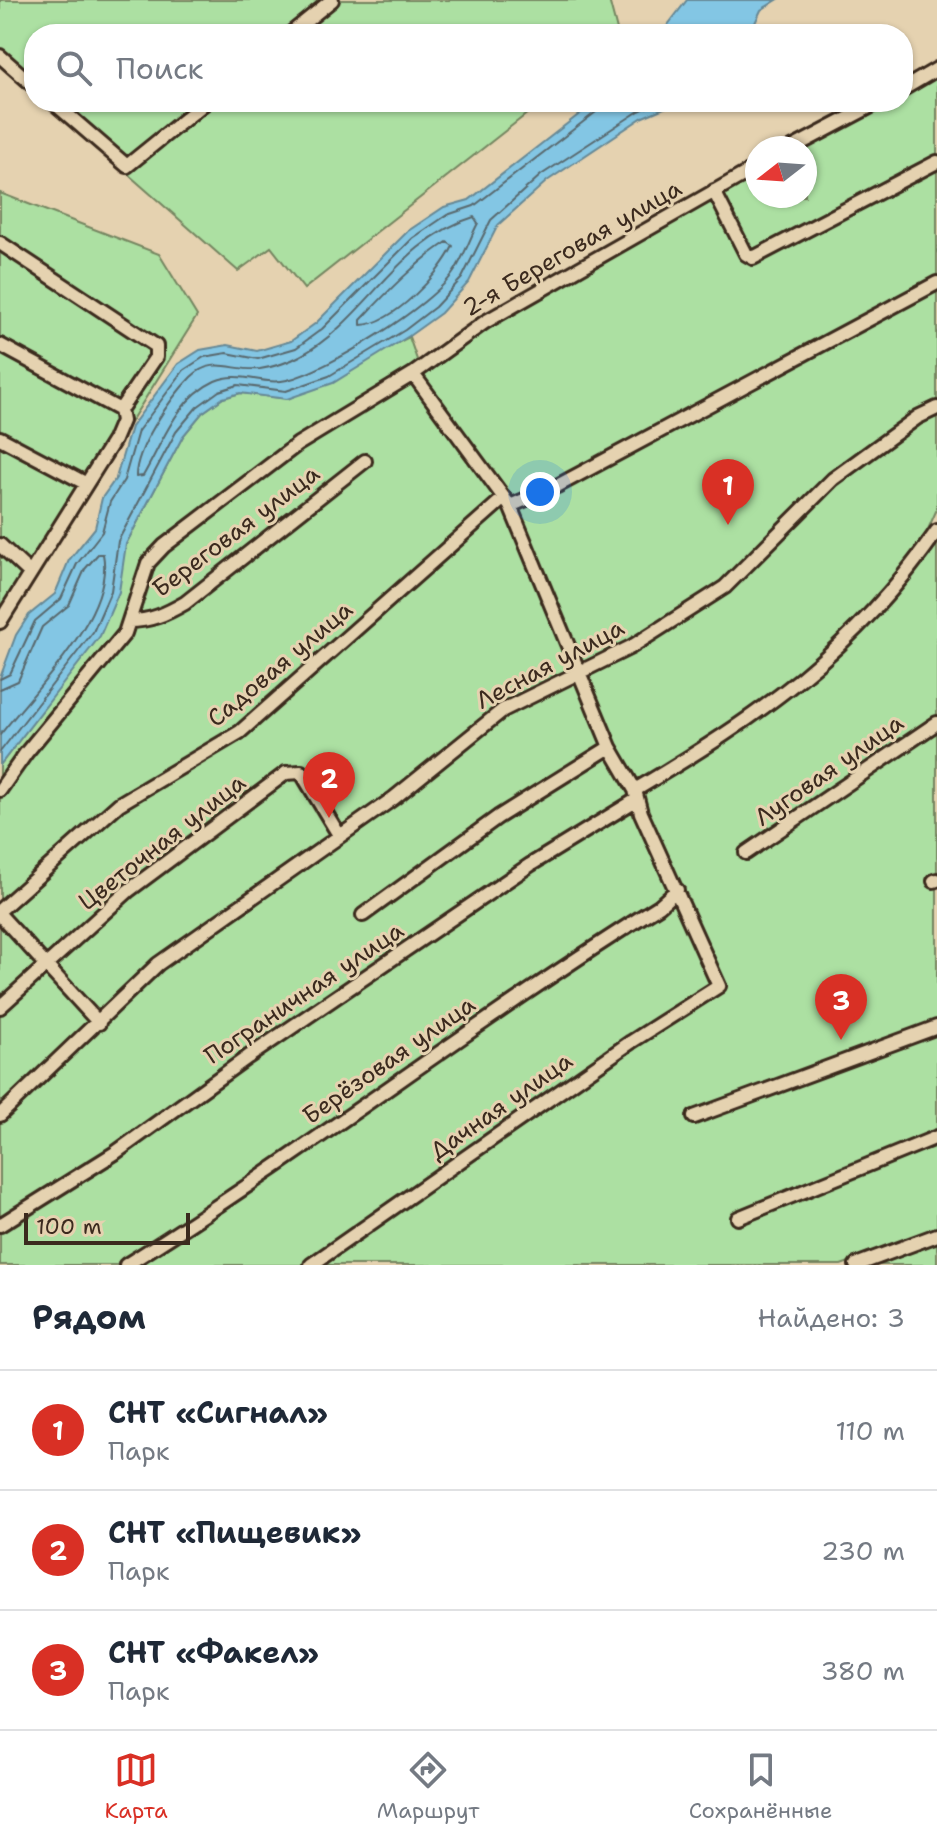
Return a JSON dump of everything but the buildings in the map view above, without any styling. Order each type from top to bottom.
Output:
[{"type":"street","points":[[302,24],[332,0]]},
{"type":"street","points":[[0,56],[24,77]]},
{"type":"street","points":[[913,83],[937,69]]},
{"type":"street","points":[[65,112],[127,166],[194,112]]},
{"type":"street","points":[[815,136],[860,112]]},
{"type":"street","points":[[714,191],[746,254],[753,258],[937,162]]},
{"type":"street","name":"2-я Береговая улица","points":[[413,374],[485,322],[745,174]]},
{"type":"street","points":[[0,243],[156,346],[156,357],[120,410],[122,421],[114,440],[0,622]]},
{"type":"street","name":"Садовая улица","points":[[0,912],[119,804],[240,732],[507,502],[557,486],[937,283]]},
{"type":"street","points":[[0,345],[120,410]]},
{"type":"street","points":[[413,374],[507,502],[610,747],[636,795],[677,890]]},
{"type":"street","name":"Береговая улица","points":[[0,790],[26,753],[125,633],[148,563],[164,546],[298,444],[413,374]]},
{"type":"street","name":"Лесная улица","points":[[0,1115],[158,964],[394,798],[503,710],[631,647],[725,587],[833,479],[918,417],[937,408]]},
{"type":"street","points":[[0,438],[85,483]]},
{"type":"street","name":"Береговая улица","points":[[129,621],[146,621],[185,603],[365,461]]},
{"type":"street","name":"Пограничная улица","points":[[0,1225],[115,1153],[248,1057],[759,712],[848,640],[902,579],[937,531]]},
{"type":"street","points":[[0,545],[30,573]]},
{"type":"street","name":"Луговая улица","points":[[746,853],[937,723]]},
{"type":"street","points":[[363,915],[498,817],[610,747]]},
{"type":"street","name":"Цветочная улица","points":[[0,1007],[128,891],[286,773],[301,772],[339,835]]},
{"type":"street","name":"Дачная улица","points":[[311,1265],[631,1042],[719,986],[677,890]]},
{"type":"street","name":"Берёзовая улица","points":[[126,1265],[215,1209],[501,1008],[659,906],[677,890]]},
{"type":"street","points":[[0,912],[99,1023]]},
{"type":"street","points":[[694,1117],[937,1027]]},
{"type":"street","points":[[738,1218],[937,1137]]},
{"type":"street","points":[[856,1265],[937,1235]]},
{"type":"green space","points":[[0,0],[609,0],[615,24],[24,24],[24,82],[0,61]]},
{"type":"green space","points":[[937,76],[937,509],[925,536],[933,545],[937,542],[937,1231],[841,1265],[0,1265],[0,765],[43,709],[122,561],[126,544],[183,436],[202,413],[223,398],[241,393],[288,399],[409,337],[422,374],[449,352],[745,180],[745,208],[817,208],[817,141],[871,112],[913,112],[913,89]]},
{"type":"green space","points":[[57,112],[529,112],[304,289],[271,247],[238,271]]},
{"type":"green space","points":[[0,193],[159,254],[197,316],[0,630]]},
{"type":"green space","points":[[937,1240],[937,1265],[863,1265]]},
{"type":"water","points":[[687,0],[777,0],[761,10],[755,24],[669,24]]},
{"type":"water","points":[[582,112],[655,112],[547,181],[498,225],[469,282],[441,313],[409,336],[333,383],[287,399],[240,393],[223,398],[202,413],[183,436],[126,544],[119,592],[100,636],[0,765],[0,678],[16,635],[29,615],[55,594],[69,560],[95,528],[102,498],[116,478],[131,427],[178,364],[200,350],[228,345],[257,351],[291,341],[316,323],[408,231],[444,207],[469,200]]},
{"type":"place","name":"СНТ «Сигнал»","points":[[728,525]]},
{"type":"place","name":"СНТ «Пищевик»","points":[[329,818]]},
{"type":"place","name":"СНТ «Факел»","points":[[841,1040]]}]
